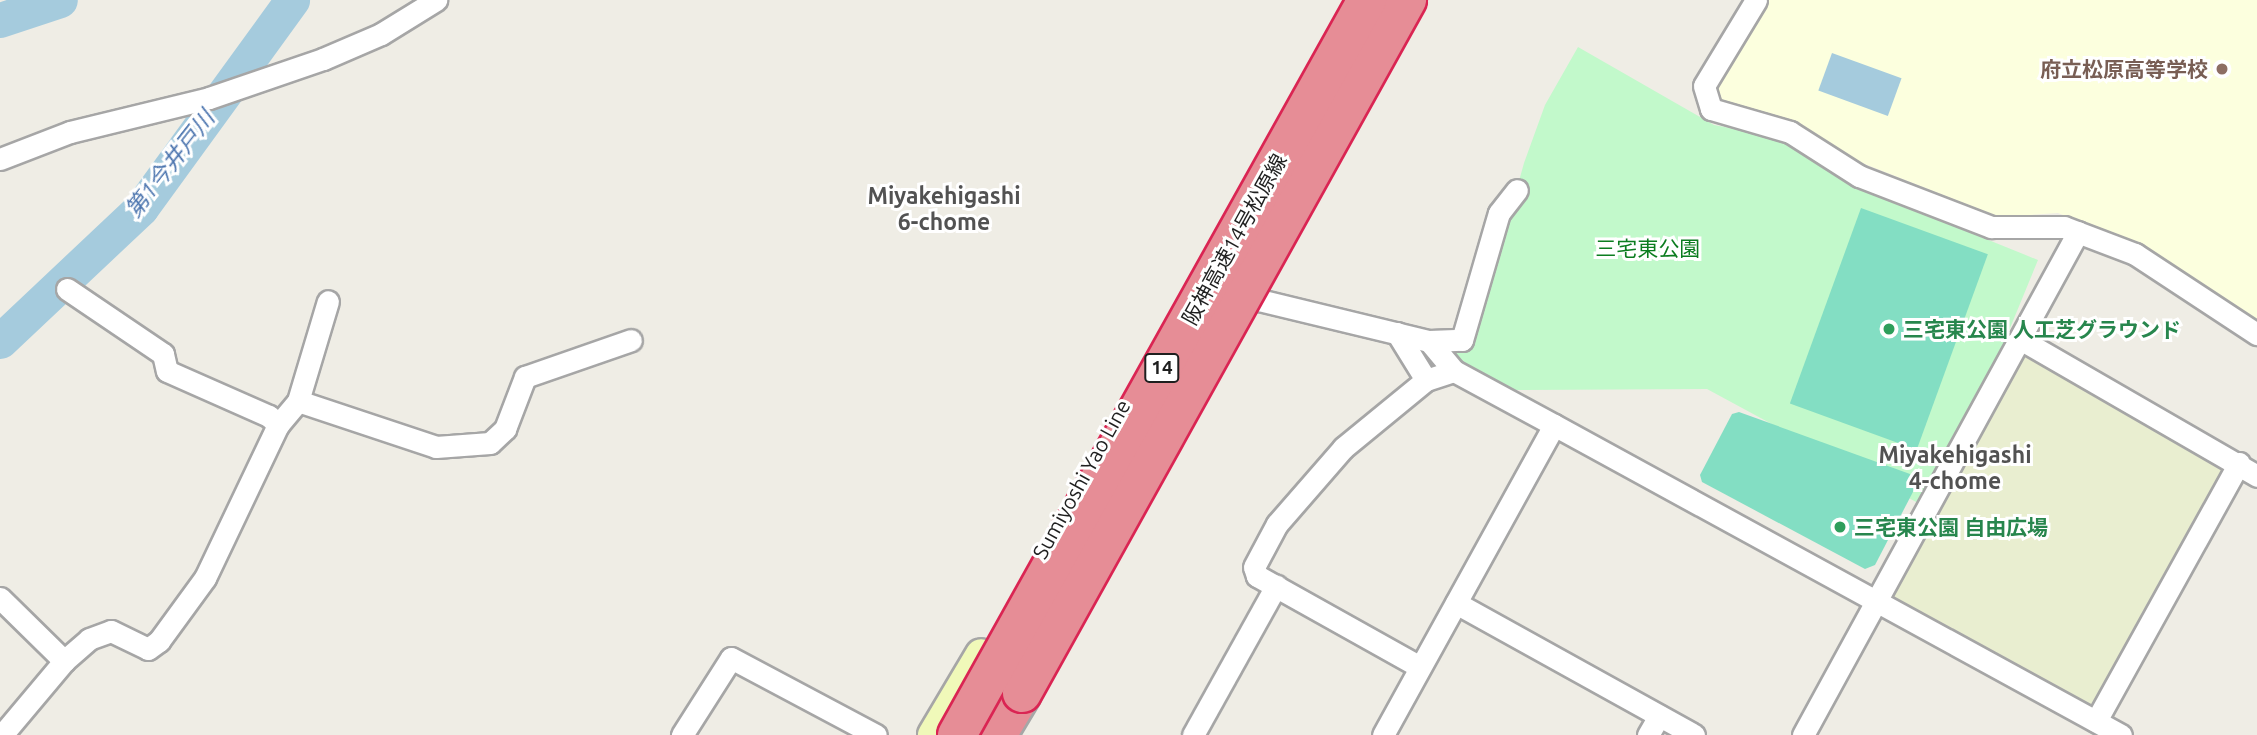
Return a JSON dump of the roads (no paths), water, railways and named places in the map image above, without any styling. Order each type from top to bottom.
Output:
[{"type":"highway","name":"阪神高速14号松原線","points":[[957,735],[1367,0]]},
{"type":"highway","name":"阪神高速14号松原線","points":[[998,735],[1407,0]]},
{"type":"main road","name":"Sumiyoshi Yao Line","points":[[933,735],[1348,0]]},
{"type":"main road","points":[[1013,735],[1259,300],[1421,0]]},
{"type":"street","points":[[0,159],[70,132],[209,98],[323,59],[381,34],[436,0]]},
{"type":"street","points":[[1756,0],[1704,86],[1711,109],[1790,132],[1859,176],[1991,227],[2064,226],[2135,254],[2257,334]]},
{"type":"street","points":[[1199,266],[1259,300],[1429,341],[1468,342],[1499,213],[1517,190]]},
{"type":"street","points":[[1803,735],[2078,232]]},
{"type":"street","points":[[67,289],[163,354],[167,371],[269,416],[278,425]]},
{"type":"street","points":[[2,735],[64,661],[89,639],[111,631],[148,649],[159,642],[205,578],[278,425],[298,401],[328,301]]},
{"type":"street","points":[[1397,333],[1426,380]]},
{"type":"street","points":[[2020,338],[2257,475]]},
{"type":"street","points":[[298,401],[436,447],[490,443],[505,429],[526,377],[631,340]]},
{"type":"street","points":[[1429,341],[1454,371],[2121,735]]},
{"type":"street","points":[[1420,667],[1257,576],[1254,567],[1277,524],[1343,448],[1426,380],[1454,371]]},
{"type":"street","points":[[1383,735],[1554,425]]},
{"type":"street","points":[[2096,721],[2239,463]]},
{"type":"street","points":[[1193,735],[1276,586]]},
{"type":"street","points":[[0,598],[64,661]]},
{"type":"street","points":[[1455,603],[1694,735]]},
{"type":"street","points":[[682,735],[731,658],[876,735]]},
{"type":"street","points":[[1648,735],[1659,716]]},
{"type":"water","points":[[1832,53],[1902,78],[1888,116],[1818,91]]},
{"type":"waterway","points":[[0,20],[60,0]]},
{"type":"waterway","name":"第1今井戸川","points":[[0,341],[141,208],[292,0]]},
{"type":"place","name":"府立松原高等学校","points":[[2222,69]]},
{"type":"place","name":"三宅東公園 人工芝グラウンド","points":[[1889,329]]},
{"type":"place","name":"三宅東公園 自由広場","points":[[1840,527]]},
{"type":"district","name":"Miyakehigashi 6-chome","points":[[944,209]]},
{"type":"district","name":"Miyakehigashi 4-chome","points":[[1955,468]]},
{"type":"park label","name":"三宅東公園","points":[[1648,248]]}]
